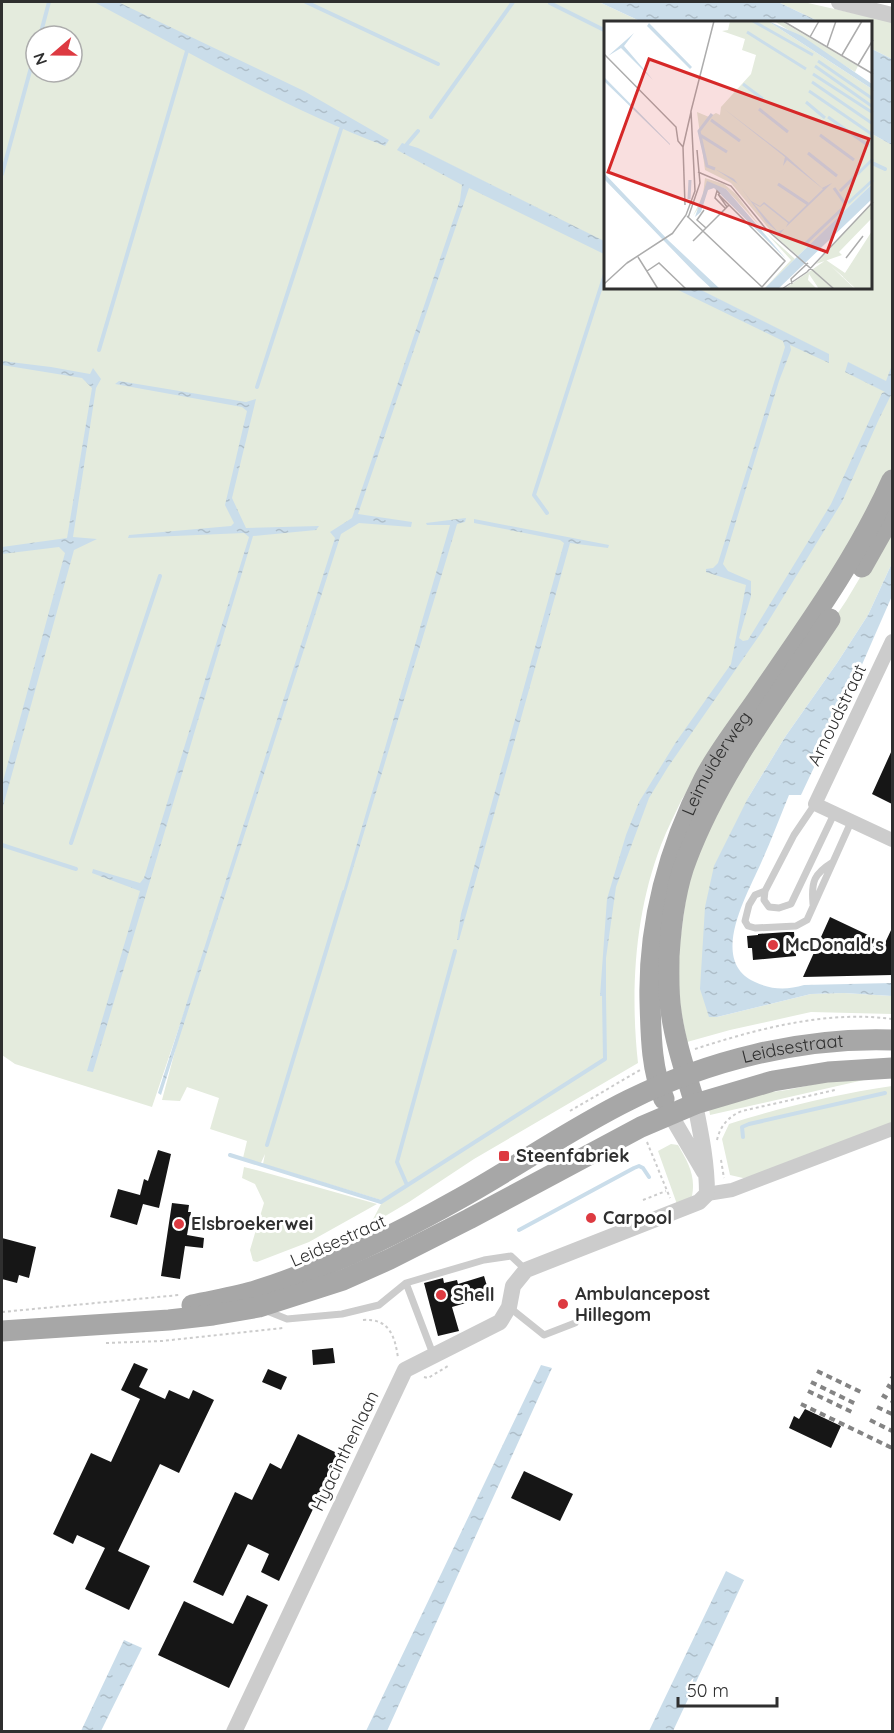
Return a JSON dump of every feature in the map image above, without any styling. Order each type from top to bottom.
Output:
[{"type":"main road","name":"Leimuiderweg","points":[[670,1113],[659,1086],[651,1027],[650,983],[654,933],[663,889],[677,841],[705,776],[830,594],[892,480]]},
{"type":"main road","name":"Leimuiderweg","points":[[695,1104],[670,1010],[668,980],[670,935],[686,859],[730,768],[830,619],[892,514]]},
{"type":"main road","name":"Leidsestraat","points":[[85,1326],[257,1291],[339,1260],[457,1200],[624,1090],[659,1086],[736,1059],[817,1044],[892,1040]]},
{"type":"main road","name":"Leidsestraat","points":[[2,1331],[213,1315],[259,1307],[343,1280],[390,1259],[670,1113],[732,1092],[794,1077],[828,1072],[892,1068]]},
{"type":"street","points":[[839,2],[892,15]]},
{"type":"street","name":"Arnoudstraat","points":[[815,804],[892,641]]},
{"type":"street","points":[[815,804],[892,840]]},
{"type":"street","points":[[695,1104],[713,1188]]},
{"type":"street","points":[[670,1113],[713,1188]]},
{"type":"street","points":[[713,1188],[732,1190],[892,1129]]},
{"type":"street","points":[[509,1307],[513,1286],[526,1270],[699,1202],[713,1188]]},
{"type":"street","name":"Hyacinthenlaan","points":[[234,1731],[405,1371],[500,1322],[509,1307]]},
{"type":"lane","name":"Arnoudstraat","points":[[815,804],[794,836],[765,891],[755,895],[749,904],[745,921],[748,926],[796,926],[807,920],[851,822]]},
{"type":"lane","points":[[765,891],[764,900],[769,907],[779,908],[791,904],[834,814]]},
{"type":"lane","points":[[259,1307],[287,1319],[342,1314],[379,1305],[406,1283],[484,1260],[511,1256],[526,1270]]},
{"type":"lane","points":[[406,1283],[434,1356]]},
{"type":"lane","points":[[509,1307],[544,1335],[575,1323]]},
{"type":"path","points":[[717,1141],[719,1132],[733,1115],[843,1088]]},
{"type":"path","points":[[564,1115],[624,1090]]},
{"type":"path","points":[[641,1127],[675,1212]]},
{"type":"path","points":[[713,1188],[724,1179],[720,1156]]},
{"type":"path","points":[[644,1200],[667,1190]]},
{"type":"path","points":[[2,1312],[186,1294]]},
{"type":"shaded area","points":[[2,2],[599,2],[640,21],[604,21],[604,290],[873,290],[873,135],[892,145],[892,467],[860,536],[682,799],[666,833],[652,871],[640,925],[635,980],[638,1063],[474,1159],[370,1225],[381,1204],[400,1189],[381,1200],[263,1164],[265,1154],[260,1165],[243,1158],[247,1141],[210,1129],[219,1098],[187,1087],[180,1101],[162,1100],[189,998],[152,1107],[15,1064],[2,1055]]},
{"type":"shaded area","points":[[778,2],[808,3],[892,22],[892,59],[873,50],[873,21],[818,21]]},
{"type":"shaded area","points":[[892,524],[892,563],[868,615],[785,737],[748,798],[709,1017],[811,994],[844,993],[892,996],[892,1014],[811,1012],[687,1042],[675,978],[691,862],[775,707],[846,601]]},
{"type":"shaded area","points":[[890,1074],[710,1115],[709,1109],[732,1097]]},
{"type":"shaded area","points":[[892,1086],[892,1123],[765,1176],[743,1178],[730,1175],[722,1139],[729,1124],[810,1102]]},
{"type":"shaded area","points":[[671,1144],[678,1145],[682,1151],[693,1182],[692,1196],[678,1207],[658,1151]]},
{"type":"shaded area","points":[[244,1167],[377,1204],[309,1242],[257,1262],[253,1261],[250,1250],[264,1203],[255,1184],[242,1178]]},
{"type":"water","points":[[94,2],[118,2],[304,91],[389,140],[385,146],[310,114]]},
{"type":"water","points":[[599,2],[778,2],[818,21],[640,21]]},
{"type":"water","points":[[873,50],[892,59],[892,145],[873,135]]},
{"type":"water","points":[[402,143],[418,148],[604,241],[604,254],[469,188],[358,514],[412,522],[411,527],[359,523],[341,534],[161,1095],[158,1093],[335,538],[330,532],[352,518],[460,200],[462,185],[397,150]]},
{"type":"water","points":[[678,290],[701,290],[829,354],[829,363],[790,345],[791,350],[779,381],[723,564],[728,571],[751,581],[751,596],[739,638],[743,641],[748,640],[831,504],[882,393],[885,392],[845,372],[848,362],[886,381],[892,365],[892,393],[842,502],[761,633],[649,798],[616,887],[606,958],[606,996],[600,996],[607,899],[626,835],[639,802],[676,742],[731,664],[746,585],[706,572],[706,569],[713,568],[718,563],[785,347],[783,341]]},
{"type":"water","points":[[2,361],[90,374],[93,368],[101,379],[96,388],[73,537],[97,539],[74,550],[2,810],[2,785],[65,553],[59,547],[2,554],[2,547],[67,538],[92,388],[82,378],[2,365]]},
{"type":"water","points":[[119,381],[246,402],[256,399],[232,498],[246,528],[319,526],[316,530],[253,536],[93,1072],[87,1071],[140,891],[92,873],[93,869],[140,883],[144,878],[249,537],[244,533],[128,538],[129,535],[231,526],[234,523],[225,505],[247,411],[242,407],[115,384]]},
{"type":"water","points":[[466,518],[465,522],[457,524],[346,892],[343,892],[450,525],[427,525],[426,523]]},
{"type":"water","points":[[474,519],[609,545],[608,548],[570,543],[459,940],[457,940],[461,914],[564,543],[560,540],[474,523]]},
{"type":"water","points":[[892,563],[892,596],[801,795],[789,795],[741,909],[735,927],[733,944],[734,959],[741,972],[761,985],[773,988],[792,988],[804,985],[892,983],[892,996],[844,993],[811,994],[709,1017],[700,989],[705,907],[714,866],[748,798],[785,737],[868,615]]},
{"type":"water","points":[[541,1365],[552,1368],[387,1731],[366,1731]]},
{"type":"water","points":[[726,1571],[744,1580],[673,1731],[649,1731]]},
{"type":"water","points":[[124,1640],[142,1648],[101,1731],[81,1731]]},
{"type":"building","points":[[892,750],[892,804],[872,794]]},
{"type":"building","points":[[830,917],[885,943],[892,928],[892,975],[803,977]]},
{"type":"building","points":[[794,932],[796,956],[753,960],[752,948],[748,948],[747,936]]},
{"type":"building","points":[[158,1150],[171,1154],[159,1208],[143,1204],[137,1225],[110,1217],[118,1189],[140,1195],[144,1179],[148,1181]]},
{"type":"building","points":[[172,1203],[189,1205],[188,1212],[191,1212],[187,1235],[204,1238],[203,1248],[185,1246],[180,1279],[161,1276]]},
{"type":"building","points":[[2,1238],[36,1247],[29,1278],[19,1275],[17,1283],[2,1279]]},
{"type":"building","points":[[484,1276],[490,1296],[452,1307],[459,1331],[438,1336],[424,1283],[443,1278],[444,1283],[457,1280],[458,1284]]},
{"type":"building","points":[[333,1348],[335,1363],[313,1365],[312,1350]]},
{"type":"building","points":[[134,1363],[148,1369],[139,1387],[165,1399],[169,1390],[189,1399],[193,1390],[214,1400],[179,1473],[160,1464],[118,1551],[150,1566],[129,1610],[85,1589],[105,1548],[77,1535],[73,1544],[53,1534],[91,1453],[111,1462],[140,1399],[121,1390]]},
{"type":"building","points":[[268,1369],[287,1377],[281,1390],[262,1382]]},
{"type":"building","points":[[805,1409],[841,1426],[831,1448],[789,1428],[794,1416],[799,1419]]},
{"type":"building","points":[[298,1434],[339,1454],[279,1581],[261,1572],[269,1554],[248,1544],[223,1596],[193,1582],[235,1492],[252,1500],[270,1463],[281,1469]]},
{"type":"building","points":[[524,1471],[573,1494],[560,1521],[511,1498]]},
{"type":"building","points":[[247,1595],[268,1605],[229,1688],[158,1655],[184,1601],[233,1624]]},
{"type":"waterway","points":[[43,24],[49,2]]},
{"type":"waterway","points":[[306,2],[438,64]]},
{"type":"waterway","points":[[431,117],[513,2]]},
{"type":"waterway","points":[[550,3],[604,30]]},
{"type":"waterway","points":[[99,350],[187,51]]},
{"type":"waterway","points":[[2,174],[26,84]]},
{"type":"waterway","points":[[257,387],[341,129]]},
{"type":"waterway","points":[[407,144],[418,131]]},
{"type":"waterway","points":[[873,163],[885,169]]},
{"type":"waterway","points":[[547,513],[534,495],[604,277]]},
{"type":"waterway","points":[[71,843],[160,576]]},
{"type":"waterway","points":[[2,845],[76,869]]},
{"type":"waterway","points":[[267,1145],[344,892]]},
{"type":"waterway","points":[[407,1185],[397,1162],[455,951]]},
{"type":"waterway","points":[[230,1155],[381,1202],[605,1059],[604,996]]},
{"type":"waterway","points":[[743,1137],[742,1127],[749,1124],[885,1093]]},
{"type":"waterway","points":[[519,1230],[634,1168],[639,1166],[643,1168],[649,1177]]},
{"type":"railway","points":[[817,1371],[863,1393]]},
{"type":"railway","points":[[811,1382],[858,1405]]},
{"type":"railway","points":[[887,1385],[892,1388]]},
{"type":"railway","points":[[808,1391],[854,1413]]},
{"type":"railway","points":[[882,1395],[892,1401]]},
{"type":"railway","points":[[801,1404],[892,1448]]},
{"type":"railway","points":[[877,1407],[892,1414]]},
{"type":"railway","points":[[870,1420],[892,1431]]},
{"type":"place","name":"McDonald's","points":[[773,945]]},
{"type":"place","name":"Steenfabriek","points":[[504,1156]]},
{"type":"place","name":"Carpool","points":[[591,1218]]},
{"type":"place","name":"Elsbroekerwei","points":[[179,1224]]},
{"type":"place","name":"Shell","points":[[441,1295]]},
{"type":"place","name":"Ambulancepost Hillegom","points":[[563,1304]]}]
